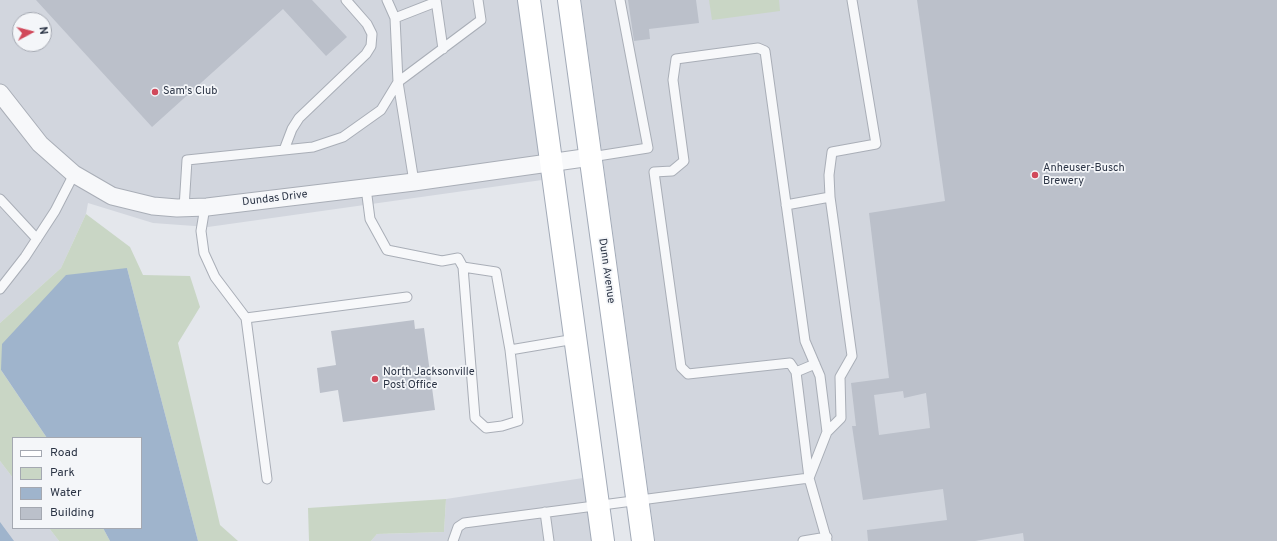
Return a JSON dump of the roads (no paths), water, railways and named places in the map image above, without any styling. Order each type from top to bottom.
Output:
[{"type":"main road","points":[[529,0],[603,541]]},
{"type":"main road","name":"Dunn Avenue","points":[[569,0],[643,541]]},
{"type":"street","name":"Dundas Drive","points":[[0,93],[40,144],[74,174],[112,196],[153,206],[184,208],[205,207],[414,182],[591,157]]},
{"type":"lane","points":[[284,150],[292,129],[299,118],[366,54],[371,46],[372,34],[367,24],[346,0]]},
{"type":"lane","points":[[387,0],[395,18],[398,82],[414,182]]},
{"type":"lane","points":[[184,208],[187,160],[313,147],[343,137],[381,110],[398,82],[481,20],[478,0]]},
{"type":"lane","points":[[591,157],[648,148],[620,0]]},
{"type":"lane","points":[[809,478],[827,432],[841,418],[840,377],[852,356],[830,197],[829,175],[832,152],[876,144],[852,0]]},
{"type":"lane","points":[[395,18],[436,1],[443,49]]},
{"type":"lane","points":[[803,541],[827,539],[809,478],[796,372],[790,362],[688,374],[681,367],[654,172],[672,171],[684,161],[673,80],[676,59],[758,48],[765,51],[805,341],[820,376],[827,432]]},
{"type":"lane","points":[[0,289],[37,239],[55,211],[74,174]]},
{"type":"lane","points":[[366,188],[370,219],[387,250],[442,261],[458,258],[463,267],[475,418],[486,428],[502,426],[518,421],[510,350],[496,272],[463,267]]},
{"type":"lane","points":[[786,205],[830,197]]},
{"type":"lane","points":[[0,199],[37,239]]},
{"type":"lane","points":[[205,207],[201,231],[204,253],[215,277],[246,318],[267,479]]},
{"type":"lane","points":[[246,318],[407,297]]},
{"type":"lane","points":[[510,350],[576,339]]},
{"type":"lane","points":[[796,372],[815,364]]},
{"type":"lane","points":[[453,541],[458,526],[464,523],[598,504],[809,478]]},
{"type":"lane","points":[[545,512],[548,541]]},
{"type":"water","points":[[127,268],[198,541],[110,541],[104,529],[142,529],[142,437],[46,437],[1,370],[2,344],[66,275]]},
{"type":"water","points":[[0,522],[14,541],[0,541]]},
{"type":"place","name":"Sam's Club","points":[[155,92]]},
{"type":"place","name":"Anheuser-Busch Brewery","points":[[1035,175]]},
{"type":"place","name":"North Jacksonville Post Office","points":[[375,379]]}]
